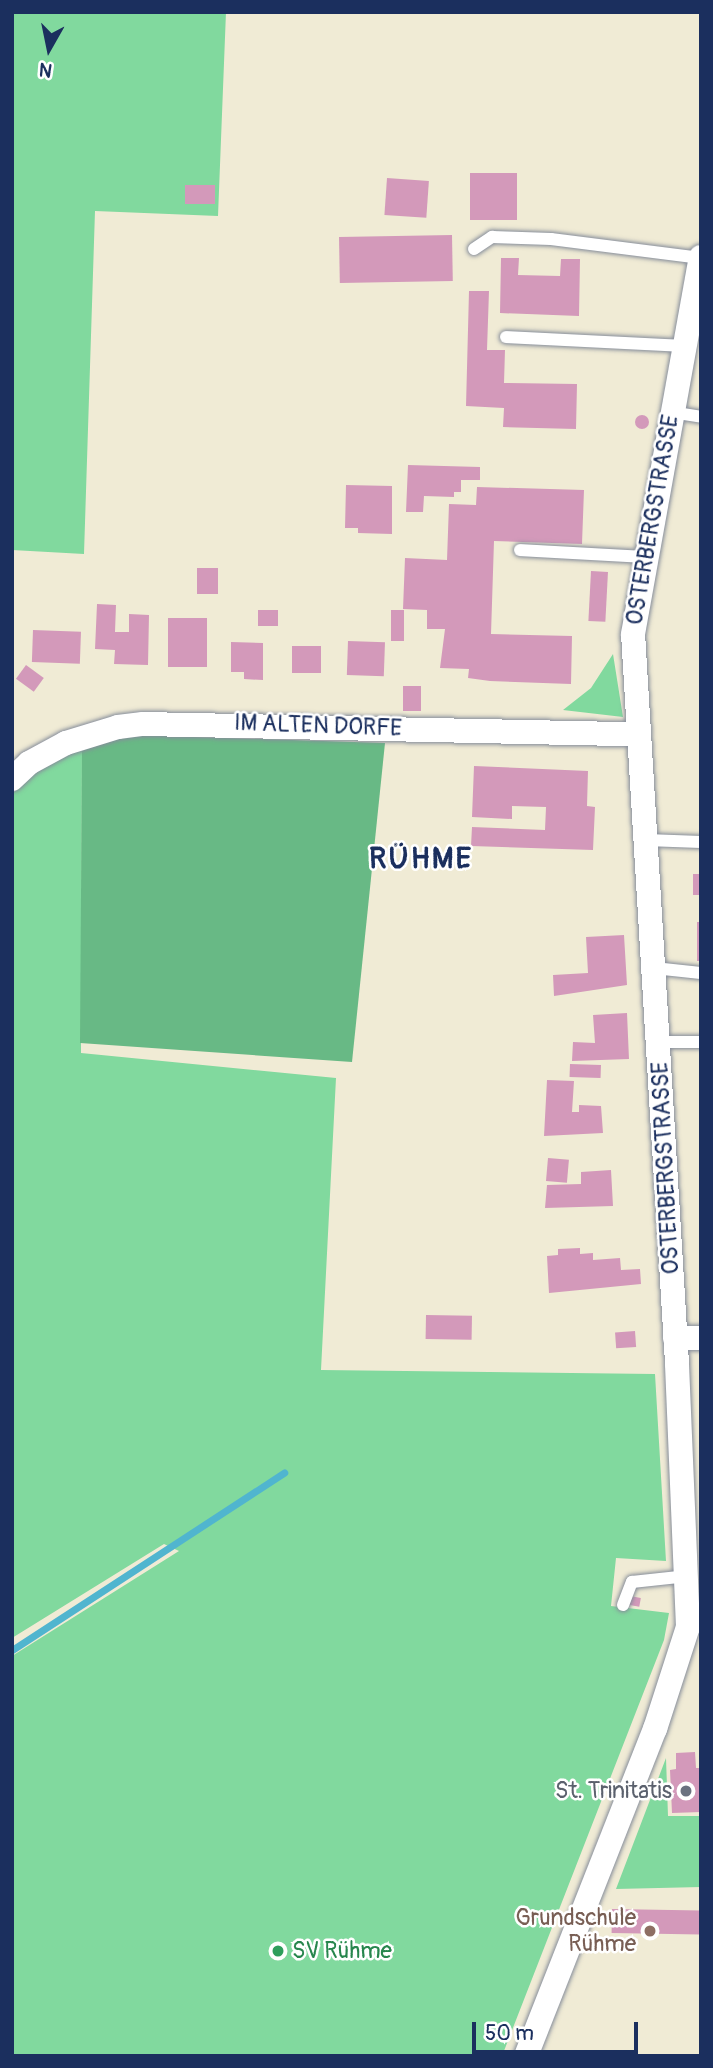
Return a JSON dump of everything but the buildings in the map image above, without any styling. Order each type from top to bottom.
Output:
[{"type":"street","name":"OSTERBERGSTRASSE","points":[[526,2056],[672,1682],[688,1627],[693,1588],[675,1338],[633,635],[644,557],[701,258]]},
{"type":"street","name":"IM ALTEN DORFE","points":[[12,779],[29,763],[66,743],[118,727],[143,724],[638,734]]},
{"type":"street","points":[[675,1338],[701,1338]]},
{"type":"lane","points":[[474,249],[492,237],[540,239],[701,258]]},
{"type":"lane","points":[[506,337],[684,346]]},
{"type":"lane","points":[[671,412],[701,417]]},
{"type":"lane","points":[[520,550],[644,557]]},
{"type":"lane","points":[[646,840],[701,842]]},
{"type":"lane","points":[[654,968],[701,973]]},
{"type":"lane","points":[[659,1042],[701,1042]]},
{"type":"lane","points":[[623,1605],[632,1582],[693,1588]]},
{"type":"green space","points":[[12,12],[226,12],[218,216],[95,211],[84,554],[12,550]]},
{"type":"green space","points":[[613,654],[623,717],[563,710],[591,688]]},
{"type":"green space","points":[[131,735],[385,743],[352,1062],[80,1043],[82,745]]},
{"type":"green space","points":[[82,745],[81,1053],[336,1078],[321,1370],[655,1374],[666,1561],[616,1558],[611,1606],[669,1613],[664,1640],[502,2056],[12,2056],[12,1656],[179,1551],[164,1544],[12,1638],[12,794],[41,766]]},
{"type":"green space","points":[[666,1758],[668,1816],[701,1816],[701,1887],[616,1889]]},
{"type":"waterway","points":[[12,1650],[284,1473]]},
{"type":"place","name":"St. Trinitatis","points":[[686,1791]]},
{"type":"place","name":"Grundschule Rühme","points":[[650,1931]]},
{"type":"place","name":"SV Rühme","points":[[278,1951]]},
{"type":"district","name":"RÜHME","points":[[421,859]]}]
